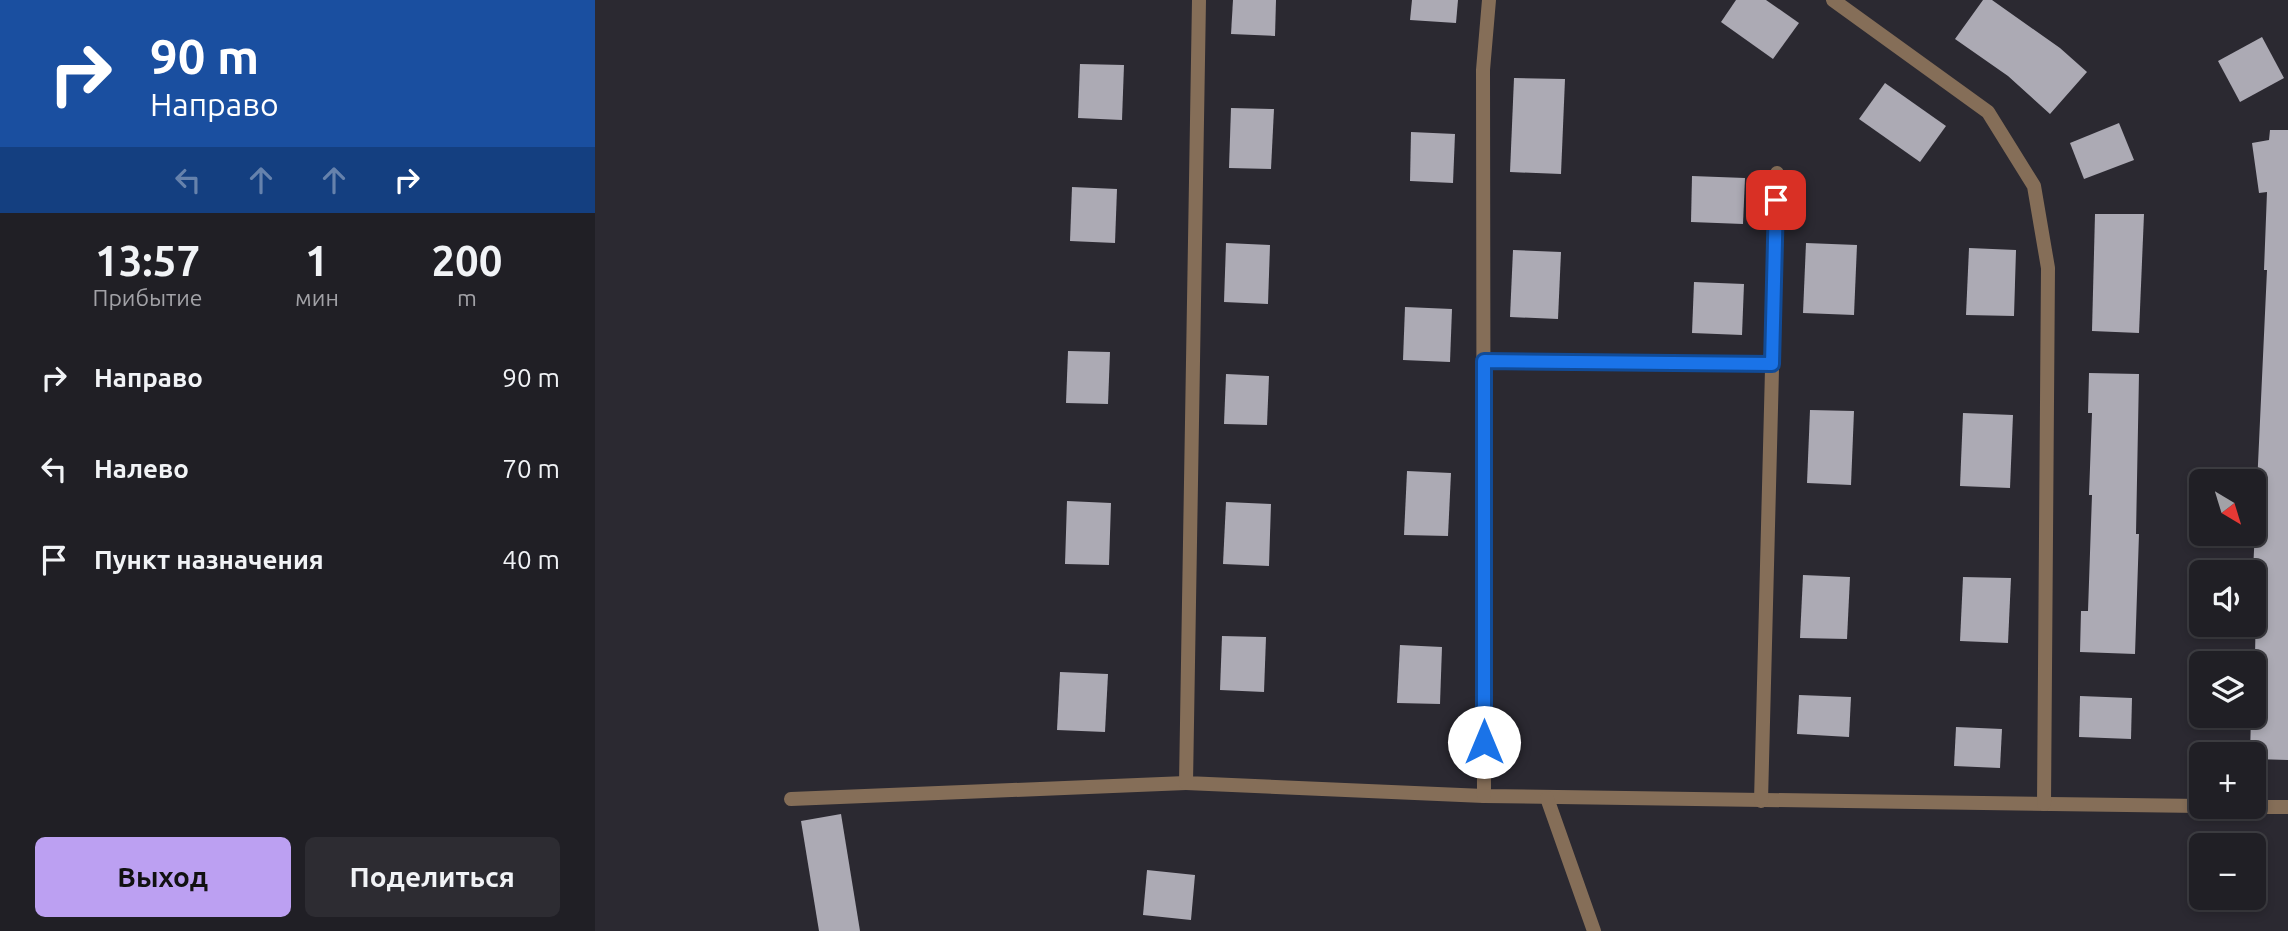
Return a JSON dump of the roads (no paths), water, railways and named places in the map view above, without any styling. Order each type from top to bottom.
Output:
[{"type":"street","points":[[1186,783],[1199,0]]},
{"type":"street","points":[[1484,796],[1483,70],[1489,0]]},
{"type":"street","points":[[1833,0],[1988,112],[2034,186],[2047,268],[2044,804]]},
{"type":"street","points":[[1761,801],[1777,173]]},
{"type":"street","points":[[1484,361],[1772,364]]},
{"type":"street","points":[[791,799],[1186,783],[1484,796],[2189,806]]},
{"type":"street","points":[[1547,797],[1594,931]]},
{"type":"street","points":[[2266,807],[2288,807]]}]
